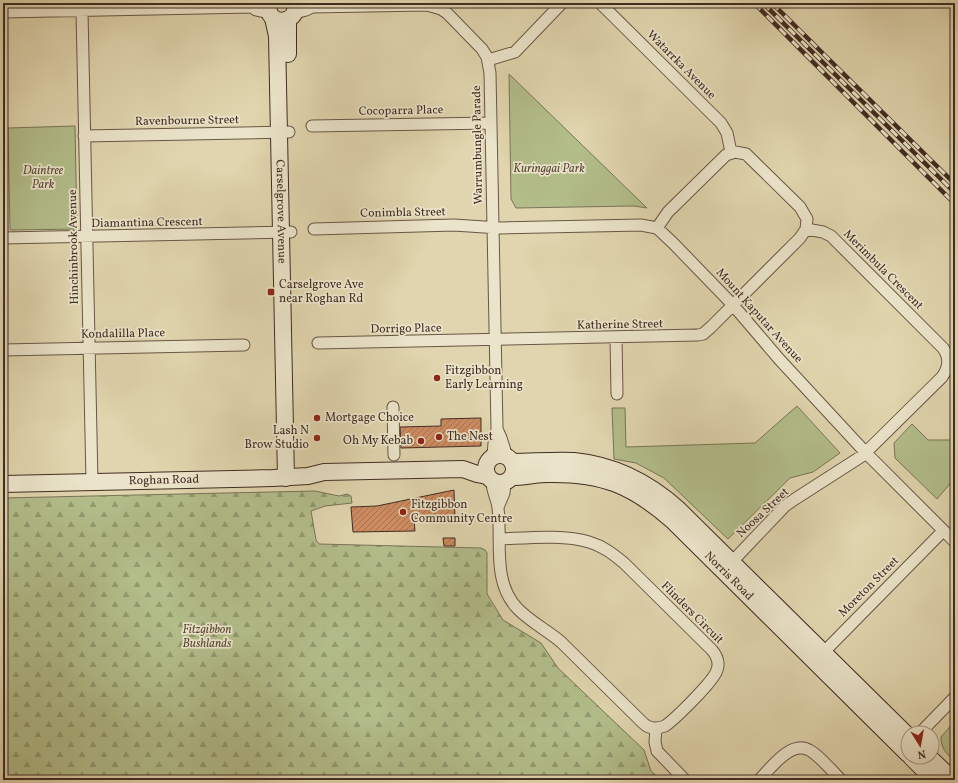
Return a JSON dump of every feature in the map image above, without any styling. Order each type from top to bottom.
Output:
[{"type":"main road","name":"Carselgrove Avenue","points":[[281,9],[291,473]]},
{"type":"main road","name":"Roghan Road","points":[[3,484],[91,477],[463,469],[470,466],[499,469]]},
{"type":"main road","name":"Norris Road","points":[[499,469],[535,474],[575,474],[603,479],[618,484],[643,497],[656,506],[727,566],[900,740]]},
{"type":"main road","name":"Roghan Road","points":[[3,473],[91,477]]},
{"type":"main road","name":"Norris Road","points":[[922,765],[934,780]]},
{"type":"main road","points":[[937,765],[952,780]]},
{"type":"street","points":[[488,60],[515,52],[562,3]]},
{"type":"street","name":"Watarrka Avenue","points":[[600,3],[721,123],[727,133],[731,152]]},
{"type":"street","name":"Warrumbungle Parade","points":[[281,9],[421,4],[441,9],[447,13],[485,53],[488,60],[490,73],[497,429],[494,443],[499,469]]},
{"type":"street","points":[[3,12],[281,9]]},
{"type":"street","name":"Hinchinbrook Avenue","points":[[82,11],[91,477]]},
{"type":"street","name":"Cocoparra Place","points":[[312,126],[490,123]]},
{"type":"street","name":"Ravenbourne Street","points":[[84,136],[284,132]]},
{"type":"street","points":[[493,228],[648,226],[657,228],[668,212],[731,152],[743,153],[750,157],[800,207],[807,219],[806,229]]},
{"type":"street","name":"Conimbla Street","points":[[314,229],[454,225],[493,228]]},
{"type":"street","name":"Mount Kaputar Avenue","points":[[657,228],[733,305],[779,359],[866,453],[955,542]]},
{"type":"street","name":"Katherine Street","points":[[495,340],[698,335],[706,331],[733,305],[800,238],[806,229]]},
{"type":"street","name":"Merimbula Crescent","points":[[806,229],[823,232],[831,236],[943,348],[948,357],[948,367],[942,377],[866,453]]},
{"type":"street","name":"Diamantina Crescent","points":[[3,238],[286,233]]},
{"type":"street","points":[[616,338],[617,394]]},
{"type":"street","name":"Dorrigo Place","points":[[318,343],[495,340]]},
{"type":"street","name":"Kondalilla Place","points":[[3,350],[244,345]]},
{"type":"street","points":[[393,407],[394,455]]},
{"type":"street","name":"Noosa Street","points":[[727,566],[790,503],[866,453]]},
{"type":"street","points":[[499,469],[492,488],[498,507],[500,569],[503,586],[511,601],[518,609],[561,642],[643,723],[648,727],[656,728],[655,742],[657,751],[685,780]]},
{"type":"street","name":"Moreton Street","points":[[819,657],[944,531]]},
{"type":"street","name":"Flinders Circuit","points":[[499,539],[571,538],[600,546],[624,563],[712,650],[716,656],[718,669],[712,680],[668,724],[660,728],[656,728]]},
{"type":"street","points":[[928,725],[955,697]]},
{"type":"street","points":[[759,780],[787,752],[799,748],[811,751],[841,780]]},
{"type":"green space","name":"Kuringgai Park","points":[[509,74],[647,208],[634,206],[516,208],[511,199]]},
{"type":"green space","name":"Daintree Park","points":[[75,126],[77,229],[10,230],[8,128]]},
{"type":"green space","points":[[797,406],[840,453],[813,472],[790,478],[728,539],[664,478],[636,463],[614,459],[612,408],[625,408],[626,447],[755,443]]},
{"type":"green space","points":[[912,424],[928,440],[955,440],[955,478],[937,499],[895,458],[894,443]]},
{"type":"green space","name":"Fitzgibbon Bushlands","points":[[315,491],[339,496],[347,494],[351,496],[352,503],[325,506],[311,511],[316,540],[319,544],[481,548],[485,550],[487,553],[487,594],[503,620],[541,643],[558,668],[644,750],[651,771],[661,780],[3,780],[3,498]]},
{"type":"green space","points":[[955,721],[955,762],[943,748],[941,737]]},
{"type":"building","name":"The Nest","points":[[481,418],[481,446],[401,448],[400,427],[441,426],[441,419]]},
{"type":"building","name":"Fitzgibbon Community Centre","points":[[454,490],[455,518],[414,519],[415,531],[353,532],[351,507],[377,506]]},
{"type":"building","points":[[443,538],[455,538],[455,546],[444,546]]},
{"type":"railway","points":[[754,3],[955,204]]},
{"type":"railway","points":[[763,3],[955,193]]},
{"type":"railway","points":[[772,3],[955,184]]},
{"type":"place","name":"Carselgrove Ave near Roghan Rd","points":[[271,292]]},
{"type":"place","name":"Fitzgibbon Early Learning","points":[[437,378]]},
{"type":"place","name":"Mortgage Choice","points":[[317,418]]},
{"type":"place","name":"The Nest","points":[[439,437]]},
{"type":"place","name":"Lash N Brow Studio","points":[[317,438]]},
{"type":"place","name":"Oh My Kebab","points":[[421,441]]},
{"type":"place","name":"Fitzgibbon Community Centre","points":[[403,512]]}]
